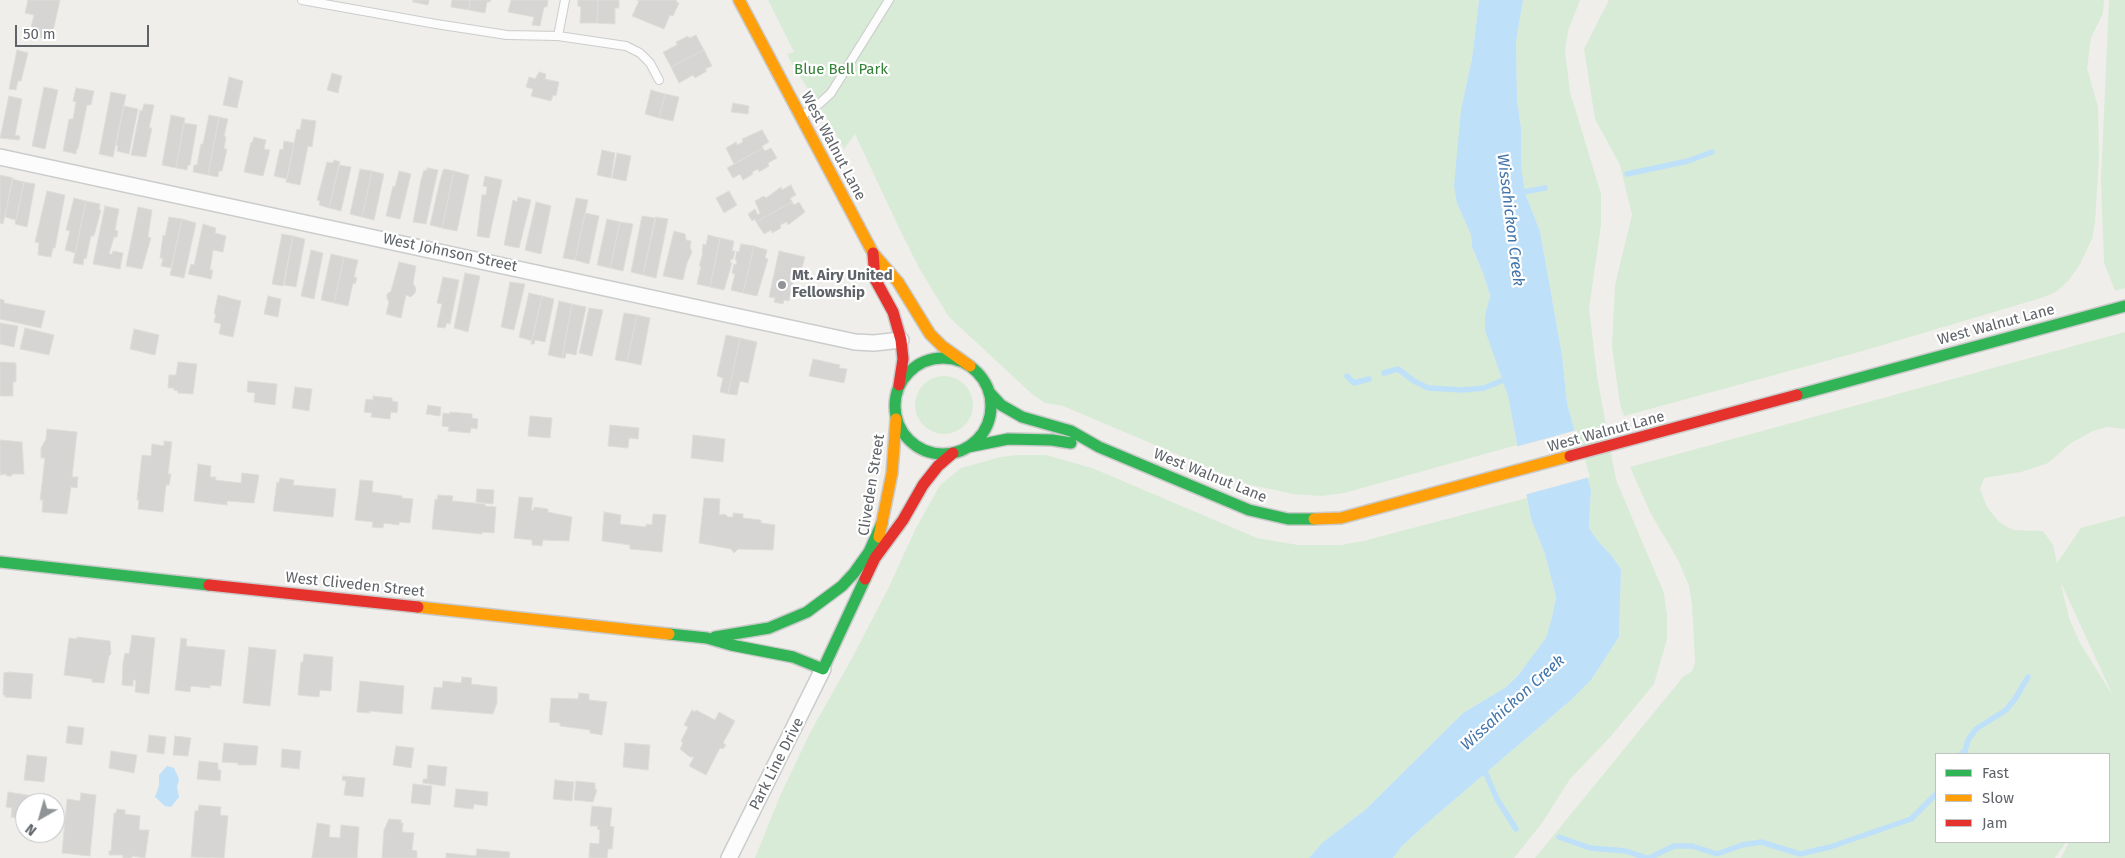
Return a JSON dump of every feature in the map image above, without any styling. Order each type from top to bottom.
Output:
[{"type":"street","name":"West Walnut Lane","points":[[738,0],[873,253],[898,282],[930,334],[942,346],[970,366]]},
{"type":"street","name":"West Johnson Street","points":[[0,157],[855,342],[874,343],[901,340]]},
{"type":"street","name":"West Walnut Lane","points":[[873,253],[875,279],[892,312],[901,340],[903,359],[899,386]]},
{"type":"street","name":"West Walnut Lane","points":[[989,392],[1001,405],[1012,412],[1036,422],[1071,431],[1099,447],[1226,501],[1268,515],[1307,520],[1354,516],[2125,306]]},
{"type":"street","points":[[951,358],[970,366],[982,378],[989,392],[991,411],[986,430],[973,444],[953,453],[932,453],[912,443],[899,427],[895,401],[899,386],[911,369],[930,359],[951,358]]},
{"type":"street","name":"Cliveden Street","points":[[875,558],[892,473],[896,416]]},
{"type":"street","name":"West Walnut Lane","points":[[964,448],[988,442],[1018,439],[1052,440],[1099,447]]},
{"type":"street","name":"Cliveden Street","points":[[824,669],[875,558],[903,520],[923,485],[938,466],[953,453]]},
{"type":"street","name":"West Cliveden Street","points":[[708,638],[769,628],[807,612],[842,586],[854,573],[869,552],[882,522]]},
{"type":"street","name":"West Cliveden Street","points":[[0,562],[708,638],[731,645],[793,657],[824,669]]},
{"type":"street","name":"Park Line Drive","points":[[729,858],[824,669]]},
{"type":"lane","points":[[302,0],[489,32],[558,36],[626,46],[640,53],[650,63],[659,80]]},
{"type":"lane","points":[[558,36],[565,0]]},
{"type":"lane","points":[[800,116],[812,109],[831,93],[889,0]]},
{"type":"green space","name":"Blue Bell Park","points":[[768,0],[1479,0],[1472,59],[1461,109],[1457,203],[1471,235],[1472,247],[1483,273],[1490,297],[1485,315],[1492,346],[1508,396],[1517,445],[1344,493],[1322,496],[1293,494],[1247,484],[1063,406],[1045,403],[1032,394],[949,317],[919,268],[855,134],[844,149],[830,123],[792,64],[787,54],[794,52]]},
{"type":"green space","points":[[1523,0],[1580,0],[1568,31],[1565,51],[1570,92],[1601,194],[1601,225],[1589,308],[1597,376],[1616,480],[1664,593],[1667,639],[1654,684],[1611,736],[1570,779],[1542,823],[1514,858],[1393,858],[1401,847],[1426,824],[1570,701],[1591,680],[1619,637],[1621,569],[1589,528],[1591,490],[1567,403],[1562,355],[1540,231],[1525,193],[1521,167],[1521,128],[1517,99],[1516,42]]},
{"type":"green space","points":[[1609,0],[2104,0],[2103,13],[2091,38],[2087,68],[2098,107],[2099,156],[2095,223],[2092,239],[2080,264],[2069,280],[2056,292],[2041,298],[1866,350],[1624,416],[1620,404],[1612,347],[1615,285],[1632,215],[1620,165],[1595,119],[1584,49]]},
{"type":"green space","points":[[2109,0],[2125,0],[2125,288],[2115,291],[2104,262],[2101,180]]},
{"type":"green space","points":[[2125,332],[2125,429],[2107,427],[2093,431],[2071,443],[2048,463],[2021,472],[1984,478],[1980,489],[1987,507],[1999,522],[2013,530],[2043,531],[2053,545],[2057,563],[2081,528],[2125,516],[2125,858],[2061,858],[2068,843],[2110,843],[2110,753],[1935,753],[1935,843],[2065,843],[2055,858],[1535,858],[1683,677],[1692,671],[1695,662],[1692,604],[1689,586],[1678,560],[1650,512],[1630,467]],"holes":[[[2061,585],[2113,696],[2080,643],[2069,618]]]},
{"type":"green space","points":[[938,376],[950,376],[965,384],[973,399],[973,411],[965,426],[950,434],[938,434],[923,426],[915,411],[915,399],[923,384]]},
{"type":"green space","points":[[1046,455],[1092,468],[1257,538],[1298,545],[1341,545],[1363,541],[1527,498],[1531,519],[1545,554],[1556,597],[1546,638],[1534,657],[1506,687],[1463,713],[1365,810],[1323,842],[1309,858],[755,858],[780,796],[811,731],[851,660],[888,589],[915,530],[940,485],[961,468],[1001,457]]},
{"type":"water","name":"Wissahickon Creek","points":[[1479,0],[1523,0],[1516,42],[1517,99],[1521,128],[1521,166],[1525,193],[1540,231],[1562,355],[1567,403],[1591,490],[1589,528],[1621,569],[1619,637],[1591,680],[1570,701],[1426,824],[1401,847],[1393,858],[1309,858],[1323,842],[1365,810],[1463,713],[1506,687],[1519,674],[1546,638],[1556,597],[1545,554],[1531,519],[1508,396],[1485,330],[1485,315],[1490,296],[1472,247],[1471,235],[1457,203],[1454,186],[1461,109],[1472,59]]},
{"type":"water","points":[[167,766],[174,768],[179,779],[177,787],[179,797],[171,807],[165,806],[155,797],[159,786],[159,775]]},
{"type":"pier","points":[[1577,430],[1590,477],[1524,495],[1515,447]]},
{"type":"building","points":[[28,0],[60,0],[51,40],[29,35],[34,15],[25,13]]},
{"type":"building","points":[[413,0],[429,0],[428,5],[413,2]]},
{"type":"building","points":[[452,0],[470,0],[469,10],[451,7]]},
{"type":"building","points":[[470,0],[491,0],[487,2],[485,13],[469,10]]},
{"type":"building","points":[[511,0],[548,0],[547,7],[544,7],[540,26],[532,25],[534,17],[508,12]]},
{"type":"building","points":[[578,0],[598,0],[597,23],[580,23],[581,7],[578,6]]},
{"type":"building","points":[[598,0],[619,0],[619,8],[615,8],[615,24],[597,23]]},
{"type":"building","points":[[637,0],[677,0],[676,2],[679,3],[673,16],[670,15],[664,29],[632,16],[639,1]]},
{"type":"building","points":[[696,35],[704,50],[671,67],[663,52],[677,45],[676,42],[688,36],[689,38]]},
{"type":"building","points":[[17,50],[28,53],[21,81],[18,81],[16,90],[9,89]]},
{"type":"building","points":[[704,50],[712,66],[705,69],[707,71],[695,78],[693,75],[679,83],[671,67]]},
{"type":"building","points":[[539,72],[546,74],[545,79],[559,82],[556,96],[553,95],[551,101],[531,96],[533,89],[526,87],[529,77],[535,79]]},
{"type":"building","points":[[332,73],[342,76],[338,93],[327,90]]},
{"type":"building","points":[[229,77],[243,81],[237,108],[223,105]]},
{"type":"building","points":[[44,87],[58,90],[45,149],[32,146]]},
{"type":"building","points":[[76,88],[94,91],[91,105],[87,105],[76,154],[63,151],[69,119],[73,119],[76,102],[73,101]]},
{"type":"building","points":[[651,90],[665,94],[659,118],[645,114]]},
{"type":"building","points":[[111,92],[126,95],[113,157],[99,154]]},
{"type":"building","points":[[665,94],[679,97],[673,121],[659,118]]},
{"type":"building","points":[[9,96],[22,99],[15,135],[20,136],[19,140],[0,138]]},
{"type":"building","points":[[733,103],[749,106],[748,114],[731,112]]},
{"type":"building","points":[[144,104],[154,105],[149,128],[152,128],[146,157],[131,155],[140,110],[142,111]]},
{"type":"building","points":[[124,106],[138,109],[129,154],[117,151],[118,146],[116,145]]},
{"type":"building","points":[[171,115],[185,118],[176,168],[162,165]]},
{"type":"building","points":[[209,115],[219,117],[208,175],[193,172],[194,165],[197,165],[201,144],[203,144]]},
{"type":"building","points":[[219,117],[228,119],[224,136],[226,137],[224,149],[227,149],[222,171],[219,171],[218,177],[208,175]]},
{"type":"building","points":[[302,119],[316,121],[312,147],[308,146],[300,185],[286,182],[297,129],[300,130]]},
{"type":"building","points":[[184,123],[197,125],[190,165],[188,165],[187,170],[176,168]]},
{"type":"building","points":[[762,130],[769,142],[762,146],[763,148],[734,164],[726,148],[736,142],[737,145],[743,142],[742,139]]},
{"type":"building","points":[[254,137],[266,140],[264,149],[270,150],[263,176],[244,172],[251,142]]},
{"type":"building","points":[[284,141],[294,143],[287,179],[274,176],[280,149],[283,150]]},
{"type":"building","points":[[763,148],[765,151],[771,148],[777,158],[768,163],[769,166],[759,172],[758,169],[752,172],[753,174],[743,180],[740,174],[733,178],[727,168]]},
{"type":"building","points":[[602,150],[615,153],[611,178],[597,175]]},
{"type":"building","points":[[617,153],[631,156],[626,181],[612,178]]},
{"type":"building","points":[[334,160],[340,162],[329,208],[319,205],[320,201],[317,200],[327,162],[333,163]]},
{"type":"building","points":[[339,165],[351,167],[341,211],[329,208]]},
{"type":"building","points":[[427,168],[438,170],[426,224],[413,222],[421,180],[424,170],[427,171]]},
{"type":"building","points":[[360,169],[372,171],[362,217],[350,214]]},
{"type":"building","points":[[443,170],[454,171],[442,228],[430,225]]},
{"type":"building","points":[[372,171],[384,174],[374,220],[362,217]]},
{"type":"building","points":[[399,171],[411,174],[400,219],[386,216],[393,186],[395,187]]},
{"type":"building","points":[[454,171],[469,175],[457,231],[442,228]]},
{"type":"building","points":[[0,175],[13,178],[3,224],[0,223]]},
{"type":"building","points":[[485,176],[502,180],[489,238],[477,236],[482,195],[486,195],[487,187],[483,186]]},
{"type":"building","points":[[12,179],[24,182],[16,220],[5,217]]},
{"type":"building","points":[[24,182],[35,184],[27,227],[15,224]]},
{"type":"building","points":[[791,185],[796,195],[790,198],[792,202],[756,222],[755,219],[752,221],[748,214],[755,209],[758,215],[760,213],[755,201],[764,196],[766,198],[781,187],[782,190]]},
{"type":"building","points":[[47,191],[65,195],[55,248],[53,248],[51,257],[38,255],[39,243],[35,242]]},
{"type":"building","points":[[729,191],[737,205],[724,213],[716,198]]},
{"type":"building","points":[[518,197],[531,200],[519,248],[504,245],[513,200],[517,202]]},
{"type":"building","points":[[74,198],[86,201],[75,253],[65,250],[70,231],[66,230]]},
{"type":"building","points":[[576,198],[588,200],[575,260],[563,258]]},
{"type":"building","points":[[86,201],[100,204],[99,210],[101,210],[83,265],[73,263]]},
{"type":"building","points":[[536,202],[551,206],[541,254],[525,250]]},
{"type":"building","points":[[792,202],[794,205],[799,202],[805,212],[788,225],[787,222],[780,225],[781,228],[772,233],[771,230],[764,234],[756,222]]},
{"type":"building","points":[[105,206],[119,209],[115,230],[118,231],[117,237],[114,237],[109,254],[112,254],[113,251],[123,253],[120,269],[93,264]]},
{"type":"building","points":[[138,207],[152,210],[148,237],[151,238],[142,269],[126,266]]},
{"type":"building","points":[[585,213],[599,216],[589,264],[575,260]]},
{"type":"building","points":[[642,216],[655,218],[643,275],[631,272]]},
{"type":"building","points":[[169,217],[182,219],[171,268],[161,266],[163,258],[160,258],[163,235],[165,236]]},
{"type":"building","points":[[656,217],[668,219],[656,278],[643,275]]},
{"type":"building","points":[[182,219],[196,223],[184,278],[170,275]]},
{"type":"building","points":[[607,219],[620,222],[610,268],[597,265]]},
{"type":"building","points":[[620,222],[633,224],[623,271],[610,268]]},
{"type":"building","points":[[203,224],[216,228],[215,233],[226,236],[223,252],[213,250],[210,270],[213,270],[211,279],[188,274],[191,264],[194,265]]},
{"type":"building","points":[[674,231],[685,234],[686,240],[691,241],[690,247],[692,252],[683,280],[663,276]]},
{"type":"building","points":[[282,234],[293,236],[283,286],[272,284]]},
{"type":"building","points":[[708,235],[720,238],[710,287],[697,284],[703,244],[706,245]]},
{"type":"building","points":[[293,236],[305,239],[296,287],[284,285]]},
{"type":"building","points":[[720,238],[734,241],[732,251],[735,251],[733,259],[731,259],[730,263],[732,263],[724,290],[710,287]]},
{"type":"building","points":[[741,244],[754,246],[743,293],[731,290],[735,274],[732,273],[734,264],[736,265],[737,251],[739,252]]},
{"type":"building","points":[[754,246],[767,250],[765,258],[768,259],[757,296],[743,293]]},
{"type":"building","points":[[311,250],[323,253],[314,299],[301,296]]},
{"type":"building","name":"Mt. Airy United Fellowship","points":[[779,251],[805,257],[800,274],[795,273],[789,301],[784,300],[783,304],[774,302],[775,298],[769,297]]},
{"type":"building","points":[[331,254],[344,257],[334,303],[321,300]]},
{"type":"building","points":[[344,257],[358,260],[354,277],[357,278],[355,284],[353,283],[348,306],[334,303]]},
{"type":"building","points":[[399,262],[416,266],[413,284],[416,288],[415,293],[411,297],[406,295],[401,318],[386,314],[389,302],[387,294],[391,291]]},
{"type":"building","points":[[465,273],[480,276],[468,332],[454,328]]},
{"type":"building","points":[[443,277],[459,280],[450,324],[447,323],[445,328],[437,327],[442,304],[437,303]]},
{"type":"building","points":[[510,282],[525,284],[514,330],[501,327]]},
{"type":"building","points":[[529,293],[542,296],[532,341],[519,337]]},
{"type":"building","points":[[218,295],[241,301],[233,337],[219,334],[221,324],[214,322]]},
{"type":"building","points":[[268,296],[281,299],[278,317],[264,314]]},
{"type":"building","points":[[542,296],[554,299],[545,342],[535,340],[534,344],[531,344]]},
{"type":"building","points":[[0,299],[4,300],[4,303],[45,311],[41,328],[0,319]]},
{"type":"building","points":[[559,301],[572,304],[562,358],[548,355]]},
{"type":"building","points":[[572,304],[586,307],[576,355],[566,353],[565,358],[562,358]]},
{"type":"building","points":[[589,308],[603,310],[592,356],[579,353]]},
{"type":"building","points":[[624,313],[637,315],[627,362],[615,360]]},
{"type":"building","points":[[637,315],[650,318],[641,365],[627,362]]},
{"type":"building","points":[[0,323],[18,326],[14,347],[0,344]]},
{"type":"building","points":[[25,328],[54,335],[49,355],[20,349]]},
{"type":"building","points":[[134,329],[159,335],[155,355],[130,349]]},
{"type":"building","points":[[726,335],[740,338],[728,394],[720,392],[723,378],[717,376]]},
{"type":"building","points":[[740,338],[757,342],[748,383],[740,381],[737,395],[728,394]]},
{"type":"building","points":[[813,359],[840,365],[839,368],[847,369],[844,383],[809,376]]},
{"type":"building","points":[[0,362],[16,363],[16,382],[13,382],[13,396],[0,396]]},
{"type":"building","points":[[178,362],[197,364],[193,394],[178,393],[174,388],[168,388],[169,375],[176,375]]},
{"type":"building","points":[[248,381],[277,384],[275,405],[254,402],[255,393],[247,392]]},
{"type":"building","points":[[295,387],[312,389],[309,411],[292,408]]},
{"type":"building","points":[[373,396],[392,398],[392,401],[398,402],[397,413],[391,412],[390,419],[371,417],[372,413],[364,412],[366,399],[373,400]]},
{"type":"building","points":[[428,405],[441,407],[440,416],[426,414]]},
{"type":"building","points":[[450,412],[472,414],[472,418],[478,419],[477,429],[471,428],[470,433],[448,431],[449,427],[442,426],[443,413],[450,414]]},
{"type":"building","points":[[530,416],[552,418],[550,438],[528,436]]},
{"type":"building","points":[[610,425],[639,428],[638,439],[629,438],[628,448],[608,446]]},
{"type":"building","points":[[47,429],[77,432],[72,477],[78,477],[77,488],[71,487],[67,514],[42,512],[43,500],[40,500],[45,458],[41,458],[41,448],[46,439]]},
{"type":"building","points":[[693,435],[725,439],[723,462],[691,458]]},
{"type":"building","points":[[0,440],[22,442],[24,474],[0,475]]},
{"type":"building","points":[[164,441],[172,442],[168,474],[171,474],[169,485],[166,485],[163,512],[138,509],[139,500],[137,500],[142,455],[151,456],[152,444],[164,446]]},
{"type":"building","points":[[198,464],[211,466],[210,477],[216,477],[215,480],[241,483],[242,473],[259,475],[254,503],[227,501],[227,505],[194,501]]},
{"type":"building","points":[[280,478],[294,480],[293,485],[336,489],[333,517],[273,511],[277,482],[279,483]]},
{"type":"building","points":[[360,480],[373,481],[372,492],[413,499],[410,523],[399,522],[399,525],[384,523],[383,528],[372,527],[373,522],[355,520]]},
{"type":"building","points":[[477,489],[494,490],[493,504],[476,502]]},
{"type":"building","points":[[438,495],[453,496],[452,501],[496,507],[494,533],[482,532],[482,534],[432,529],[435,499],[437,500]]},
{"type":"building","points":[[519,497],[533,498],[531,510],[534,510],[534,507],[548,509],[548,512],[572,517],[569,541],[543,540],[542,546],[532,545],[532,540],[514,538]]},
{"type":"building","points":[[704,498],[720,499],[719,515],[725,514],[728,517],[733,517],[733,513],[743,514],[743,518],[761,520],[761,523],[775,525],[773,550],[738,549],[734,553],[731,549],[699,543]]},
{"type":"building","points":[[604,512],[621,515],[620,524],[646,527],[646,524],[652,525],[653,514],[666,515],[662,552],[630,549],[630,545],[602,541]]},
{"type":"building","points":[[132,635],[155,638],[149,694],[135,692],[136,680],[133,680],[133,686],[122,685],[125,653],[129,654]]},
{"type":"building","points":[[77,637],[110,641],[111,654],[104,683],[92,682],[92,679],[64,675],[69,638],[77,639]]},
{"type":"building","points":[[181,638],[187,639],[186,646],[225,650],[221,686],[210,685],[210,688],[191,686],[190,692],[175,690]]},
{"type":"building","points":[[249,647],[276,650],[270,706],[243,703]]},
{"type":"building","points":[[304,654],[333,657],[331,691],[320,690],[319,697],[298,695],[301,662],[303,662]]},
{"type":"building","points":[[4,673],[33,674],[31,699],[5,697],[3,695]]},
{"type":"building","points":[[462,677],[472,678],[471,684],[497,687],[497,703],[493,714],[431,709],[434,687],[442,688],[443,681],[461,683]]},
{"type":"building","points":[[360,681],[404,686],[402,714],[370,711],[370,713],[357,712]]},
{"type":"building","points":[[579,693],[589,694],[589,700],[607,702],[602,735],[590,733],[590,730],[560,726],[560,723],[549,722],[551,698],[578,699]]},
{"type":"building","points":[[692,710],[695,712],[696,710],[715,720],[719,712],[735,721],[723,743],[726,745],[723,749],[720,748],[706,775],[689,766],[694,757],[690,757],[680,749],[683,743],[681,741],[688,727],[684,725]]},
{"type":"building","points":[[68,726],[84,728],[82,745],[66,743]]},
{"type":"building","points":[[149,735],[166,737],[164,754],[147,752]]},
{"type":"building","points":[[175,736],[191,738],[188,756],[173,755]]},
{"type":"building","points":[[224,743],[258,746],[256,765],[238,765],[238,763],[222,762]]},
{"type":"building","points":[[625,743],[650,745],[648,770],[623,767]]},
{"type":"building","points":[[396,746],[414,748],[411,768],[393,765]]},
{"type":"building","points":[[282,749],[301,751],[299,769],[281,767]]},
{"type":"building","points":[[111,751],[137,755],[134,773],[109,768]]},
{"type":"building","points":[[27,755],[47,757],[44,782],[24,780]]},
{"type":"building","points":[[199,761],[218,763],[218,770],[221,770],[220,781],[197,779]]},
{"type":"building","points":[[428,765],[447,767],[445,786],[423,783],[423,779],[427,779]]},
{"type":"building","points":[[343,776],[365,778],[363,797],[344,795],[346,781],[342,780]]},
{"type":"building","points":[[555,780],[574,782],[572,801],[553,799]]},
{"type":"building","points":[[576,781],[595,783],[595,789],[597,790],[593,802],[574,800]]},
{"type":"building","points":[[413,784],[432,786],[430,805],[411,803]]},
{"type":"building","points":[[456,789],[488,792],[487,806],[474,804],[473,809],[454,807]]},
{"type":"building","points":[[8,792],[15,793],[15,818],[11,817],[12,808],[6,807]]},
{"type":"building","points":[[81,793],[96,795],[90,856],[62,853],[63,843],[65,843],[67,799],[80,801]]},
{"type":"building","points":[[199,805],[221,807],[220,815],[228,816],[224,858],[191,857],[195,811],[198,811]]},
{"type":"building","points":[[592,806],[612,808],[610,826],[614,827],[612,849],[608,849],[607,858],[589,858],[590,843],[599,844],[600,830],[597,829],[598,826],[590,826]]},
{"type":"building","points":[[117,809],[125,810],[125,814],[140,816],[139,830],[149,830],[145,858],[132,856],[132,858],[123,858],[123,855],[109,855],[109,851],[111,851],[114,813],[116,813]]},
{"type":"building","points":[[389,819],[401,820],[401,823],[403,823],[402,832],[414,833],[412,850],[417,851],[417,858],[382,858],[384,830]]},
{"type":"building","points":[[317,823],[330,825],[329,837],[340,838],[341,825],[359,827],[357,858],[312,858]]},
{"type":"building","points":[[477,849],[510,852],[509,858],[446,858],[446,853],[476,856]]},
{"type":"waterway","points":[[1627,174],[1688,161],[1712,152]]},
{"type":"waterway","name":"Wissahickon Creek","points":[[1518,193],[1545,188]]},
{"type":"waterway","points":[[1384,373],[1398,369],[1414,381],[1428,388],[1462,390],[1484,388],[1511,377]]},
{"type":"waterway","points":[[1347,376],[1354,383],[1369,379]]},
{"type":"waterway","points":[[1962,753],[1965,751],[1968,740],[1976,729],[2006,710],[2028,677]]},
{"type":"waterway","points":[[1483,767],[1497,799],[1516,829]]},
{"type":"waterway","points":[[1649,858],[1674,846],[1692,846],[1717,854],[1742,845],[1761,842],[1800,854],[1830,847],[1911,819],[1935,795]]},
{"type":"waterway","points":[[1559,837],[1590,848],[1626,851],[1647,858]]},
{"type":"traffic: fast","points":[[1797,395],[2125,306]]},
{"type":"traffic: fast","points":[[943,358],[961,361],[977,372],[988,388],[991,406],[988,424],[977,440],[961,451],[943,454],[925,451],[909,440],[898,424],[895,406],[898,388],[909,372],[925,361],[943,358]]},
{"type":"traffic: fast","points":[[989,392],[1001,405],[1022,417],[1071,431],[1099,447],[1249,510],[1288,519],[1314,519]]},
{"type":"traffic: fast","points":[[968,447],[1008,439],[1052,440],[1071,443]]},
{"type":"traffic: fast","points":[[715,637],[769,628],[807,612],[842,586],[854,573],[869,552],[882,523]]},
{"type":"traffic: fast","points":[[0,562],[209,585]]},
{"type":"traffic: fast","points":[[669,634],[707,638],[731,645],[793,657],[823,669],[865,579]]},
{"type":"traffic: slow","points":[[739,0],[873,253],[898,282],[930,334],[942,346],[970,366]]},
{"type":"traffic: slow","points":[[879,537],[892,473],[896,419]]},
{"type":"traffic: slow","points":[[1314,519],[1341,518],[1570,456]]},
{"type":"traffic: slow","points":[[418,607],[669,634]]},
{"type":"traffic: jam","points":[[873,253],[875,279],[893,312],[901,340],[903,359],[899,385]]},
{"type":"traffic: jam","points":[[1570,456],[1797,395]]},
{"type":"traffic: jam","points":[[865,579],[875,558],[903,520],[923,485],[938,466],[953,453]]},
{"type":"traffic: jam","points":[[209,585],[418,607]]},
{"type":"place","name":"Mt. Airy United Fellowship","points":[[782,285]]}]
